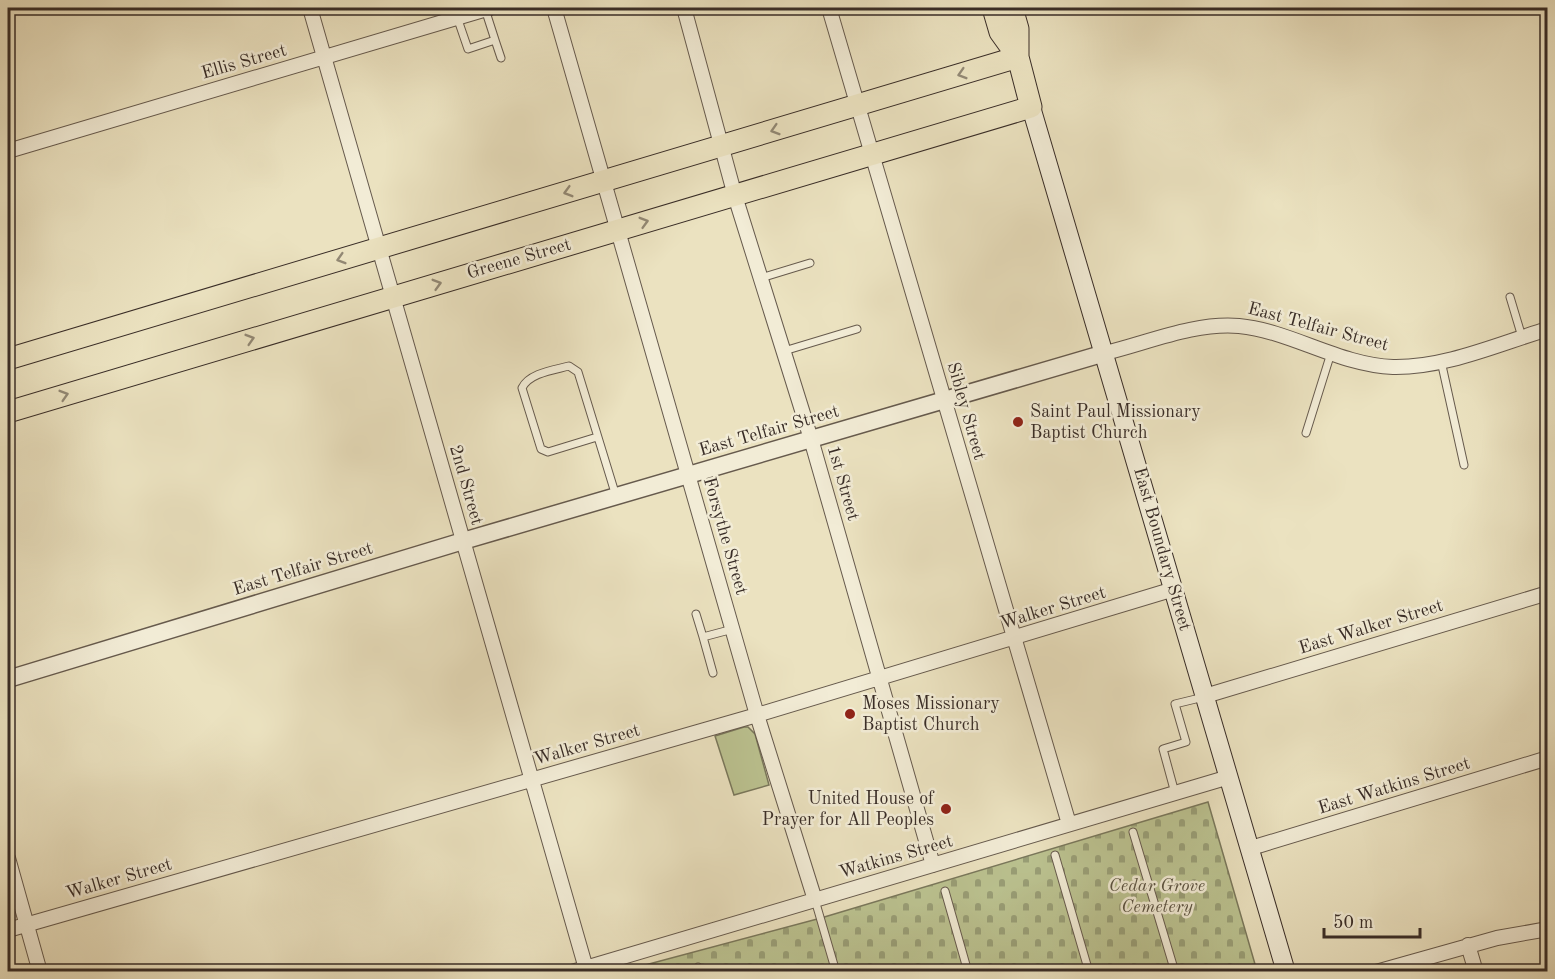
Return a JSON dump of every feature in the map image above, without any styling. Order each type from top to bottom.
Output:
[{"type":"main road","name":"East Boundary Street","points":[[993,8],[1000,32],[1018,57]]},
{"type":"main road","name":"East Boundary Street","points":[[1012,8],[1018,29],[1018,57],[1031,107],[1286,972]]},
{"type":"main road","points":[[8,358],[1018,57]]},
{"type":"main road","name":"Greene Street","points":[[8,412],[1031,107]]},
{"type":"street","name":"2nd Street","points":[[310,8],[532,780],[582,970]]},
{"type":"street","name":"Ellis Street","points":[[8,151],[488,8]]},
{"type":"street","name":"Forsythe Street","points":[[554,8],[757,715],[815,900]]},
{"type":"street","name":"1st Street","points":[[684,8],[735,196],[811,439],[933,865]]},
{"type":"street","name":"Sibley Street","points":[[829,8],[1069,824]]},
{"type":"street","name":"East Telfair Street","points":[[8,679],[689,474],[1105,353],[1194,330],[1227,326],[1257,330],[1356,361],[1393,367],[1441,361],[1548,329]]},
{"type":"street","name":"Walker Street","points":[[8,930],[757,715],[1174,589]]},
{"type":"street","name":"East Walker Street","points":[[1205,696],[1548,593]]},
{"type":"street","name":"East Watkins Street","points":[[1251,848],[1548,758]]},
{"type":"street","name":"Watkins Street","points":[[582,970],[1229,777]]},
{"type":"street","points":[[8,858],[40,972]]},
{"type":"street","points":[[1376,972],[1468,945],[1548,929]]},
{"type":"street","points":[[1468,945],[1476,972]]},
{"type":"lane","points":[[488,8],[501,58]]},
{"type":"lane","points":[[457,17],[468,49],[495,40]]},
{"type":"lane","points":[[761,278],[810,262]]},
{"type":"lane","points":[[1510,297],[1522,337]]},
{"type":"lane","points":[[784,351],[857,329]]},
{"type":"lane","points":[[1306,433],[1331,353]]},
{"type":"lane","points":[[1441,361],[1464,465]]},
{"type":"lane","points":[[597,437],[548,452],[541,449],[522,388],[524,382],[569,366],[575,368],[616,496]]},
{"type":"lane","points":[[696,614],[713,673]]},
{"type":"lane","points":[[703,637],[733,629]]},
{"type":"lane","points":[[1174,793],[1163,749],[1186,742],[1175,704],[1205,696]]},
{"type":"lane","points":[[1133,832],[1175,972]]},
{"type":"lane","points":[[1055,855],[1089,972]]},
{"type":"lane","points":[[945,891],[968,972]]},
{"type":"lane","points":[[815,900],[836,972]]},
{"type":"green space","points":[[748,727],[755,734],[769,785],[734,795],[715,736]]},
{"type":"green space","name":"Cedar Grove Cemetery","points":[[1208,802],[1257,971],[619,972],[821,918]]},
{"type":"place","name":"Saint Paul Missionary Baptist Church","points":[[1018,422]]},
{"type":"place","name":"Moses Missionary Baptist Church","points":[[850,714]]},
{"type":"place","name":"United House of Prayer for All Peoples","points":[[946,809]]}]
